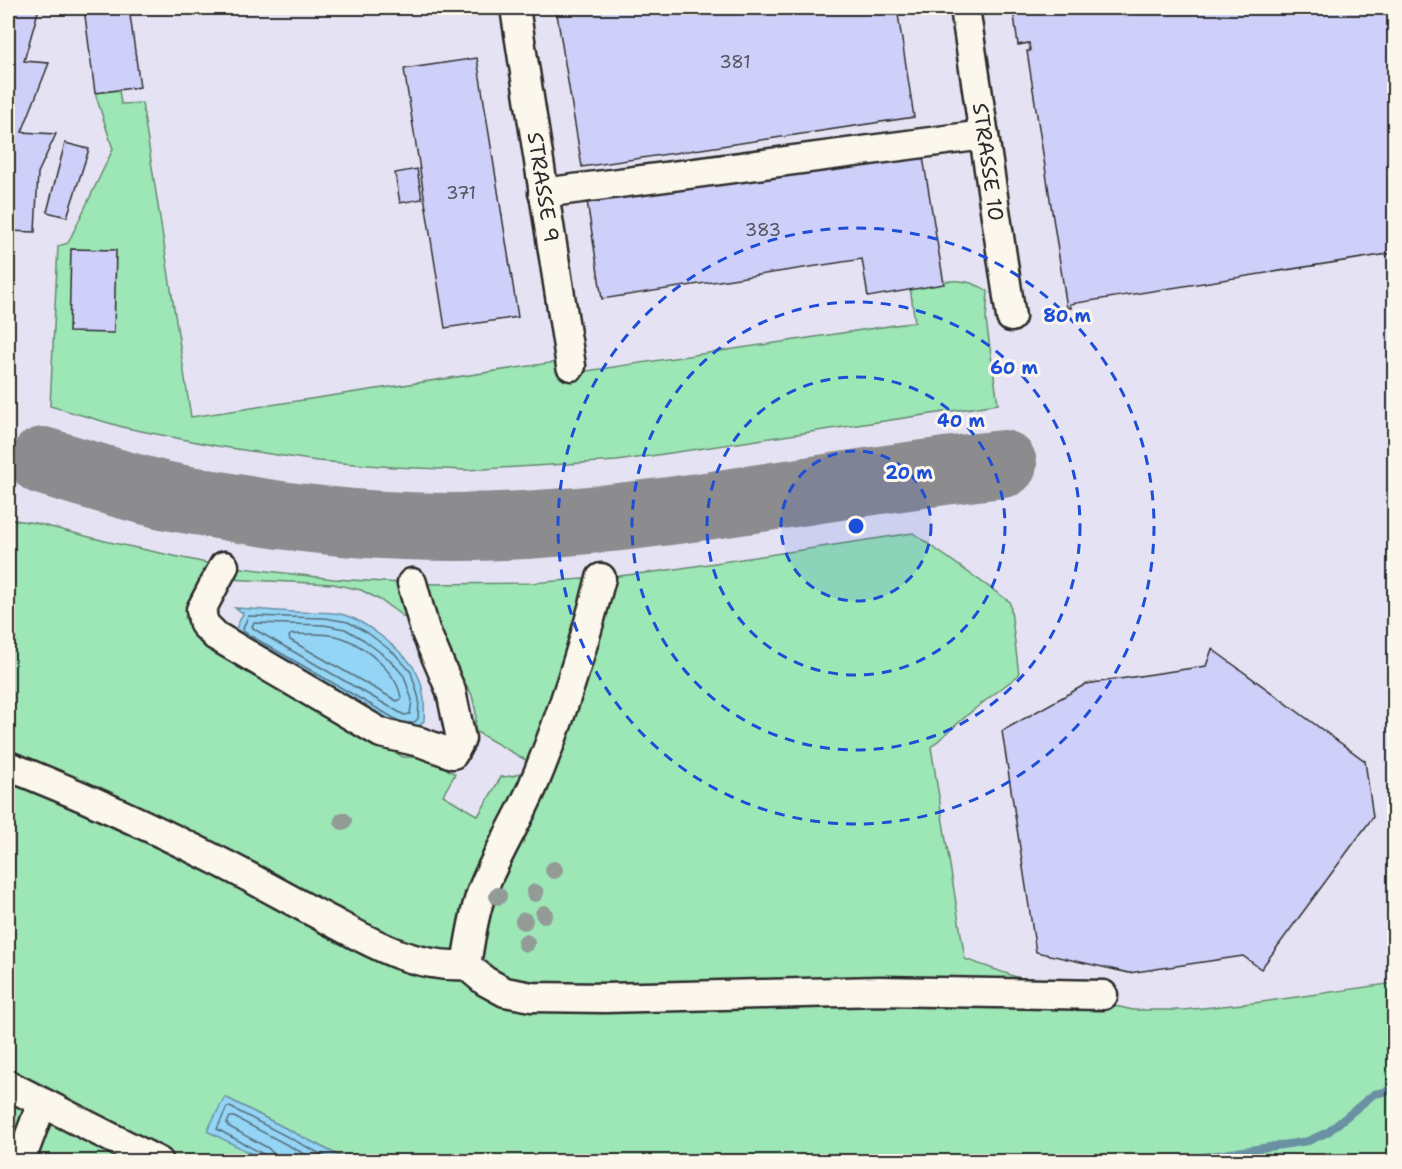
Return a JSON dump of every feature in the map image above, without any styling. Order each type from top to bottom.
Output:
[{"type":"lane","name":"STRASSE 9","points":[[515,8],[572,366]]},
{"type":"lane","name":"STRASSE 10","points":[[965,8],[1011,317]]},
{"type":"lane","points":[[543,193],[984,135]]},
{"type":"lane","points":[[224,566],[201,610],[204,624],[216,636],[381,733],[420,742],[453,754],[461,739],[451,691],[425,630],[412,583]]},
{"type":"lane","points":[[466,965],[471,931],[482,893],[545,756],[586,636],[601,578]]},
{"type":"lane","points":[[8,766],[73,791],[221,863],[383,950],[421,962],[448,966],[466,965],[485,981],[505,992],[532,997],[605,998],[879,991],[1103,995]]},
{"type":"lane","points":[[8,1085],[159,1161]]},
{"type":"lane","points":[[20,1161],[42,1103]]},
{"type":"shaded area","points":[[8,8],[1394,8],[1394,1161],[8,1161]]},
{"type":"green space","points":[[119,90],[121,104],[142,103],[191,417],[556,362],[560,375],[915,322],[910,287],[950,281],[969,282],[988,291],[986,320],[998,404],[617,461],[466,470],[317,461],[217,446],[126,428],[50,406],[58,246],[68,243],[113,149],[95,93]]},
{"type":"green space","points":[[8,519],[35,523],[216,565],[185,618],[201,643],[403,757],[427,757],[455,774],[443,795],[478,816],[501,777],[518,774],[529,762],[475,731],[476,713],[472,695],[432,625],[421,584],[531,583],[594,578],[462,976],[480,988],[1097,1002],[1133,1010],[1183,1010],[1262,1002],[1394,983],[1394,1161],[349,1161],[225,1097],[208,1131],[266,1161],[8,1162]]},
{"type":"green space","points":[[913,533],[1010,602],[1019,675],[972,711],[931,747],[965,959],[1048,988],[532,991],[490,976],[476,953],[477,933],[610,577]]},
{"type":"green space","points":[[234,567],[334,579],[402,583],[422,634],[404,617],[361,590],[333,584],[227,579]]},
{"type":"water","points":[[235,608],[330,613],[344,615],[362,623],[378,633],[402,654],[416,672],[423,693],[424,721],[416,729],[401,729],[234,633],[243,613]]},
{"type":"water","points":[[225,1097],[349,1161],[266,1161],[207,1131]]},
{"type":"building","points":[[8,8],[39,8],[24,61],[49,63],[22,132],[56,134],[38,173],[35,232],[8,231]]},
{"type":"building","points":[[84,8],[129,8],[140,87],[95,93]]},
{"type":"building","points":[[556,8],[897,8],[914,117],[582,167]]},
{"type":"building","points":[[1013,8],[1394,8],[1394,253],[1070,304],[1071,308],[1067,308],[1027,51],[1030,51],[1029,43],[1018,45]]},
{"type":"building","points":[[477,58],[518,317],[445,328],[404,69]]},
{"type":"building","points":[[65,143],[89,149],[67,217],[47,212]]},
{"type":"building","points":[[922,151],[944,284],[868,297],[862,259],[602,299],[587,201]]},
{"type":"building","points":[[417,169],[422,199],[400,203],[395,173]]},
{"type":"building","points":[[71,249],[116,250],[114,333],[69,332]]},
{"type":"building","points":[[1212,649],[1365,761],[1373,817],[1261,969],[1243,956],[1129,973],[1036,952],[1002,731],[1086,684],[1206,666]]},
{"type":"waterway","points":[[1171,1162],[1308,1141],[1328,1132],[1374,1094],[1394,1090]]},
{"type":"taxiway","points":[[43,461],[159,494],[255,511],[340,522],[468,527],[609,518],[1003,464]]}]
